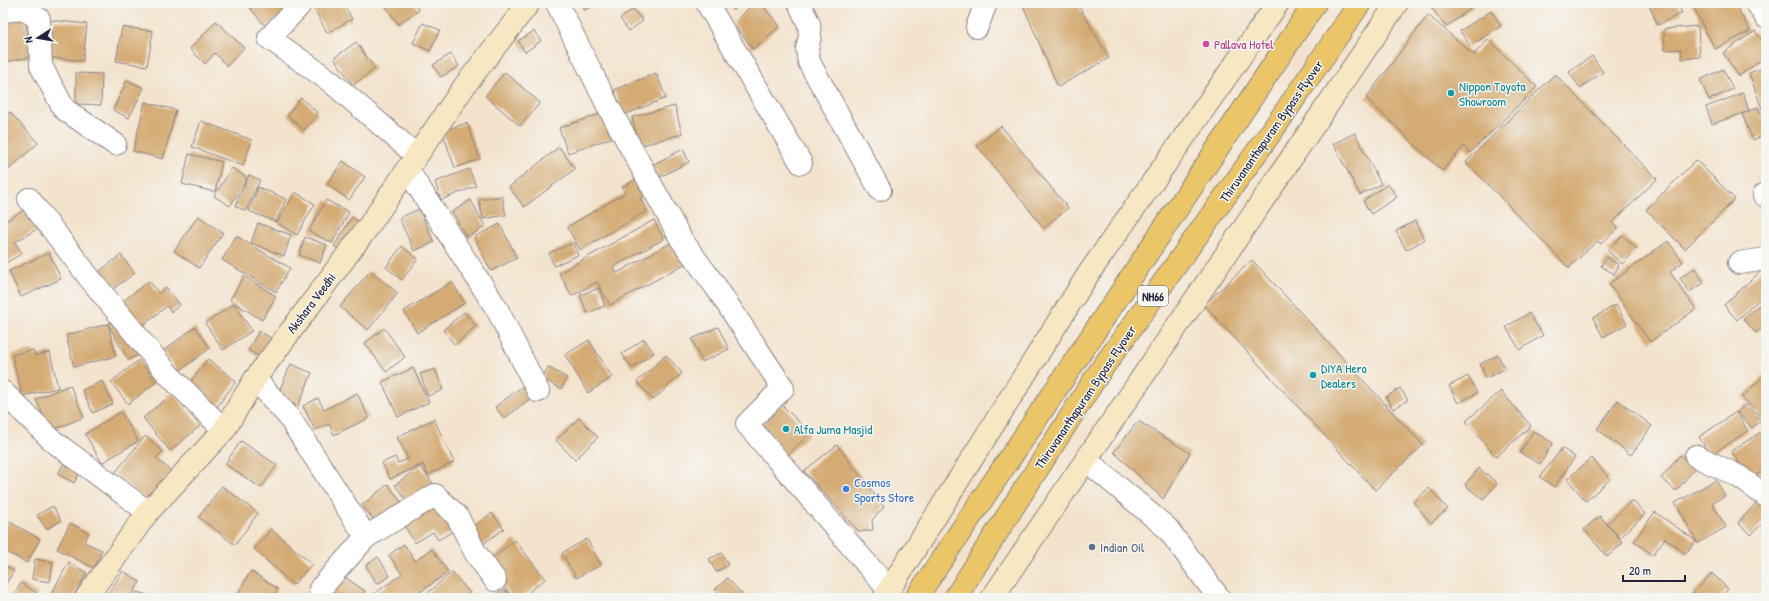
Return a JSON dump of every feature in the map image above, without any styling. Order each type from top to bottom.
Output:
[{"type":"highway","name":"NH66","points":[[916,598],[1314,3]]},
{"type":"highway","name":"Thiruvananthapuram Bypass Flyover","points":[[955,598],[1098,374],[1274,128],[1360,3]]},
{"type":"street","points":[[297,3],[299,6],[269,38],[330,81],[411,162],[498,309],[538,391]]},
{"type":"street","name":"Akshara Veedhi","points":[[86,598],[148,512],[224,430],[255,379],[368,227],[411,162],[466,84],[529,3]]},
{"type":"street","points":[[557,3],[608,106],[681,239],[716,287],[783,388],[747,424],[886,594],[1089,273],[1278,3]]},
{"type":"street","points":[[707,3],[801,163]]},
{"type":"street","points":[[799,3],[809,24],[810,36],[807,49],[809,62],[880,190]]},
{"type":"street","points":[[977,27],[986,3]]},
{"type":"street","points":[[992,598],[1397,3]]},
{"type":"street","points":[[1757,3],[1766,17]]},
{"type":"street","points":[[3,10],[24,9],[39,19],[41,66],[64,109],[115,144]]},
{"type":"street","points":[[29,199],[88,276],[168,374],[224,430]]},
{"type":"street","points":[[1739,263],[1766,259]]},
{"type":"street","points":[[255,379],[289,417],[366,537]]},
{"type":"street","points":[[3,392],[53,441],[148,512]]},
{"type":"street","points":[[1696,456],[1738,476],[1766,496]]},
{"type":"street","points":[[1086,460],[1167,528],[1219,598]]},
{"type":"street","points":[[321,598],[320,589],[366,537],[435,495],[457,516],[475,552],[495,580]]},
{"type":"building","points":[[246,3],[285,3],[289,8],[266,27]]},
{"type":"building","points":[[311,3],[343,3],[352,19],[327,33]]},
{"type":"building","points":[[383,3],[414,3],[419,10],[398,24]]},
{"type":"building","points":[[581,3],[601,3],[584,10]]},
{"type":"building","points":[[728,3],[740,3],[734,10]]},
{"type":"building","points":[[753,3],[760,3],[780,26],[753,49],[734,24]]},
{"type":"building","points":[[1022,3],[1077,3],[1109,58],[1058,87]]},
{"type":"building","points":[[1428,3],[1471,3],[1474,6],[1446,27]]},
{"type":"building","points":[[1648,3],[1677,3],[1682,13],[1658,25]]},
{"type":"building","points":[[1691,3],[1735,3],[1750,31],[1715,49]]},
{"type":"building","points":[[633,9],[643,21],[629,31],[620,19]]},
{"type":"building","points":[[1491,11],[1501,26],[1470,46],[1460,31]]},
{"type":"building","points":[[24,14],[32,57],[4,62],[3,18]]},
{"type":"building","name":"Nippon Toyota Showroom","points":[[1428,15],[1474,55],[1488,39],[1537,87],[1470,153],[1464,146],[1442,171],[1366,98]]},
{"type":"building","points":[[48,20],[87,24],[83,61],[44,57]]},
{"type":"building","points":[[216,21],[244,48],[227,66],[215,53],[205,64],[190,49]]},
{"type":"building","points":[[423,23],[440,30],[430,51],[413,43]]},
{"type":"building","points":[[1698,26],[1700,57],[1682,59],[1681,49],[1665,50],[1664,29]]},
{"type":"building","points":[[122,27],[153,31],[147,66],[116,61]]},
{"type":"building","points":[[534,31],[541,41],[525,52],[518,41]]},
{"type":"building","points":[[1755,31],[1766,47],[1766,57],[1739,76],[1723,53]]},
{"type":"building","points":[[356,42],[375,69],[353,85],[334,58]]},
{"type":"building","points":[[451,54],[459,66],[441,77],[433,65]]},
{"type":"building","points":[[1592,56],[1603,72],[1580,88],[1569,72]]},
{"type":"building","points":[[1766,67],[1766,120],[1749,73]]},
{"type":"building","points":[[1723,69],[1733,89],[1709,100],[1700,80]]},
{"type":"building","points":[[505,72],[540,103],[520,126],[485,96]]},
{"type":"building","points":[[76,73],[102,74],[101,105],[76,104]]},
{"type":"building","points":[[656,73],[666,98],[624,115],[614,90]]},
{"type":"building","points":[[1555,74],[1657,179],[1612,223],[1618,228],[1601,244],[1597,241],[1569,268],[1466,162]]},
{"type":"building","points":[[127,80],[144,88],[129,118],[113,110]]},
{"type":"building","points":[[1743,93],[1749,111],[1712,124],[1706,107]]},
{"type":"building","points":[[301,98],[318,113],[304,130],[287,115]]},
{"type":"building","points":[[145,102],[176,110],[163,159],[133,151]]},
{"type":"building","points":[[675,106],[682,134],[639,146],[632,117]]},
{"type":"building","points":[[1758,107],[1766,126],[1766,134],[1753,140],[1742,114]]},
{"type":"building","points":[[10,112],[38,143],[6,172],[3,169],[3,119]]},
{"type":"building","points":[[606,112],[614,137],[568,153],[559,128]]},
{"type":"building","points":[[201,121],[252,140],[243,166],[192,147]]},
{"type":"building","points":[[467,123],[480,159],[455,168],[442,131]]},
{"type":"building","points":[[1001,126],[1068,208],[1044,228],[977,146]]},
{"type":"building","points":[[1355,133],[1381,184],[1360,195],[1333,144]]},
{"type":"building","points":[[559,147],[575,169],[524,207],[509,187]]},
{"type":"building","points":[[683,149],[689,162],[658,178],[652,165]]},
{"type":"building","points":[[189,154],[222,162],[215,192],[182,184]]},
{"type":"building","points":[[1696,160],[1735,199],[1685,249],[1646,210]]},
{"type":"building","points":[[343,161],[365,177],[349,200],[327,184]]},
{"type":"building","points":[[232,168],[247,178],[230,206],[214,196]]},
{"type":"building","points":[[469,169],[476,186],[441,200],[435,182]]},
{"type":"building","points":[[249,175],[260,180],[246,211],[235,206]]},
{"type":"building","points":[[640,177],[649,192],[640,198],[647,211],[580,250],[567,227],[625,193],[622,187]]},
{"type":"building","points":[[1388,184],[1397,197],[1371,214],[1363,201]]},
{"type":"building","points":[[258,187],[286,199],[276,222],[249,211]]},
{"type":"building","points":[[295,192],[315,204],[297,235],[277,223]]},
{"type":"building","points":[[502,196],[506,215],[483,219],[479,200]]},
{"type":"building","points":[[326,200],[349,212],[332,243],[309,231]]},
{"type":"building","points":[[471,200],[485,226],[467,238],[452,212]]},
{"type":"building","points":[[30,206],[42,226],[15,242],[22,253],[3,265],[3,223]]},
{"type":"building","points":[[419,209],[434,242],[414,251],[399,218]]},
{"type":"building","points":[[198,216],[223,233],[199,268],[174,251]]},
{"type":"building","points":[[352,217],[359,222],[341,251],[334,246]]},
{"type":"building","points":[[654,220],[664,239],[613,267],[617,273],[676,240],[688,262],[610,305],[597,282],[572,296],[559,273]]},
{"type":"building","points":[[1415,221],[1424,240],[1406,250],[1396,231]]},
{"type":"building","points":[[258,223],[291,235],[284,256],[251,243]]},
{"type":"building","points":[[500,224],[517,258],[491,271],[474,237]]},
{"type":"building","points":[[1623,235],[1637,249],[1622,264],[1607,250]]},
{"type":"building","points":[[236,236],[290,268],[276,292],[222,260]]},
{"type":"building","points":[[305,237],[327,245],[320,263],[299,255]]},
{"type":"building","points":[[1668,241],[1683,262],[1670,272],[1696,309],[1650,342],[1609,284]]},
{"type":"building","points":[[573,243],[578,255],[554,266],[549,253]]},
{"type":"building","points":[[402,246],[418,259],[402,280],[386,267]]},
{"type":"building","points":[[49,253],[61,279],[21,297],[9,271]]},
{"type":"building","points":[[121,255],[135,273],[110,291],[97,273]]},
{"type":"building","points":[[1606,257],[1619,265],[1614,274],[1601,266]]},
{"type":"building","name":"DIYA Hero Dealers","points":[[1252,260],[1423,445],[1375,490],[1204,305]]},
{"type":"building","points":[[1695,268],[1704,283],[1689,292],[1680,278]]},
{"type":"building","points":[[1763,269],[1766,273],[1766,293],[1737,320],[1724,305]]},
{"type":"building","points":[[370,271],[398,293],[368,330],[340,307]]},
{"type":"building","points":[[244,276],[276,296],[262,320],[230,300]]},
{"type":"building","points":[[149,281],[159,293],[166,287],[180,305],[171,312],[167,306],[141,327],[122,302]]},
{"type":"building","points":[[452,282],[465,303],[417,333],[404,311]]},
{"type":"building","points":[[599,288],[605,306],[587,313],[580,295]]},
{"type":"building","points":[[1766,299],[1766,324],[1756,333],[1743,319]]},
{"type":"building","points":[[234,304],[252,331],[223,350],[205,323]]},
{"type":"building","points":[[1616,305],[1627,324],[1603,337],[1593,318]]},
{"type":"building","points":[[464,312],[476,326],[455,345],[443,330]]},
{"type":"building","points":[[1529,313],[1543,335],[1520,350],[1506,327]]},
{"type":"building","points":[[121,316],[142,353],[128,360],[108,324]]},
{"type":"building","points":[[108,324],[116,356],[74,367],[66,335]]},
{"type":"building","points":[[195,327],[210,348],[178,372],[163,351]]},
{"type":"building","points":[[718,327],[729,349],[702,362],[692,339]]},
{"type":"building","points":[[384,328],[405,357],[386,372],[365,343]]},
{"type":"building","points":[[259,331],[271,338],[260,357],[248,350]]},
{"type":"building","points":[[644,339],[654,353],[632,368],[622,354]]},
{"type":"building","points":[[589,340],[612,377],[588,393],[565,355]]},
{"type":"building","points":[[33,350],[35,356],[50,352],[58,388],[22,396],[12,355]]},
{"type":"building","points":[[666,355],[682,373],[653,400],[637,382]]},
{"type":"building","points":[[1498,355],[1505,369],[1486,378],[1480,364]]},
{"type":"building","points":[[208,359],[236,381],[217,407],[188,385]]},
{"type":"building","points":[[139,360],[156,382],[128,404],[111,382]]},
{"type":"building","points":[[291,364],[312,373],[298,406],[277,396]]},
{"type":"building","points":[[548,367],[567,378],[561,389],[542,378]]},
{"type":"building","points":[[413,368],[429,402],[398,417],[382,382]]},
{"type":"building","points":[[435,369],[443,390],[428,396],[420,374]]},
{"type":"building","points":[[1766,373],[1766,417],[1764,419],[1742,397]]},
{"type":"building","points":[[1468,376],[1477,393],[1458,403],[1449,386]]},
{"type":"building","points":[[102,381],[113,404],[93,413],[82,390]]},
{"type":"building","points":[[70,385],[84,417],[50,431],[36,399]]},
{"type":"building","points":[[523,386],[532,397],[504,419],[495,407]]},
{"type":"building","points":[[1400,388],[1408,400],[1393,409],[1386,397]]},
{"type":"building","points":[[1501,391],[1531,426],[1496,457],[1466,421]]},
{"type":"building","points":[[173,393],[200,426],[170,451],[143,418]]},
{"type":"building","points":[[357,393],[369,418],[334,435],[329,424],[315,430],[303,406],[318,398],[324,410]]},
{"type":"building","points":[[1618,400],[1652,426],[1631,455],[1597,429]]},
{"type":"building","name":"Alfa Juma Masjid","points":[[781,404],[810,433],[786,457],[763,424]]},
{"type":"building","points":[[1746,404],[1761,420],[1752,428],[1737,412]]},
{"type":"building","points":[[121,412],[138,441],[102,463],[85,434]]},
{"type":"building","points":[[1736,412],[1748,431],[1711,455],[1699,437]]},
{"type":"building","points":[[579,418],[598,437],[575,460],[556,440]]},
{"type":"building","points":[[434,419],[454,462],[428,475],[423,464],[390,479],[382,463],[395,457],[398,463],[408,459],[397,437]]},
{"type":"building","points":[[1138,421],[1190,453],[1163,499],[1114,452]]},
{"type":"building","points":[[1533,431],[1553,443],[1540,464],[1520,453]]},
{"type":"building","points":[[1761,432],[1766,440],[1766,469],[1749,479],[1731,451]]},
{"type":"building","points":[[145,436],[163,451],[156,458],[171,471],[147,500],[114,474]]},
{"type":"building","points":[[241,441],[277,465],[261,488],[225,464]]},
{"type":"building","name":"Cosmos Sports Store","points":[[837,445],[884,507],[872,520],[873,530],[859,532],[804,471]]},
{"type":"building","points":[[1562,448],[1575,457],[1554,487],[1540,477]]},
{"type":"building","points":[[1680,455],[1695,468],[1676,491],[1661,478]]},
{"type":"building","points":[[1592,458],[1610,479],[1586,501],[1567,479]]},
{"type":"building","points":[[65,461],[81,471],[74,483],[58,474]]},
{"type":"building","points":[[420,466],[435,486],[410,505],[395,485]]},
{"type":"building","points":[[1479,468],[1497,483],[1483,500],[1465,485]]},
{"type":"building","points":[[1716,480],[1725,496],[1712,503],[1726,527],[1698,543],[1675,503]]},
{"type":"building","points":[[388,484],[404,506],[379,526],[362,505]]},
{"type":"building","points":[[222,486],[258,513],[235,545],[199,517]]},
{"type":"building","points":[[1429,488],[1448,509],[1431,523],[1413,502]]},
{"type":"building","points":[[436,499],[455,530],[438,540],[433,532],[415,543],[401,520]]},
{"type":"building","points":[[1632,500],[1645,514],[1620,538],[1607,524]]},
{"type":"building","points":[[1758,501],[1766,508],[1766,519],[1751,535],[1738,523]]},
{"type":"building","points":[[53,506],[61,521],[46,529],[37,515]]},
{"type":"building","points":[[1655,512],[1696,541],[1686,554],[1665,538],[1653,555],[1634,541]]},
{"type":"building","points":[[492,513],[504,529],[480,546],[468,530]]},
{"type":"building","points":[[1600,516],[1623,543],[1607,557],[1584,529]]},
{"type":"building","points":[[8,521],[40,539],[27,563],[3,550],[3,529]]},
{"type":"building","points":[[70,523],[89,533],[84,542],[102,550],[94,568],[57,549]]},
{"type":"building","points":[[271,529],[312,564],[293,585],[254,549]]},
{"type":"building","points":[[587,539],[601,565],[576,578],[562,553]]},
{"type":"building","points":[[515,540],[545,579],[521,598],[513,598],[486,563]]},
{"type":"building","points":[[404,544],[415,561],[432,549],[448,572],[420,592],[424,598],[372,598],[371,596],[402,574],[389,555]]},
{"type":"building","points":[[722,553],[728,565],[716,572],[709,559]]},
{"type":"building","points":[[378,557],[390,576],[377,584],[366,565]]},
{"type":"building","points":[[35,559],[53,562],[50,582],[32,579]]},
{"type":"building","points":[[69,562],[87,573],[72,598],[49,598]]},
{"type":"building","points":[[3,564],[14,571],[3,588]]},
{"type":"building","points":[[123,571],[140,582],[129,598],[111,598],[107,595]]},
{"type":"building","points":[[251,571],[278,589],[272,598],[235,598]]},
{"type":"building","points":[[452,572],[470,593],[464,598],[426,598],[424,596]]},
{"type":"building","points":[[1712,573],[1728,589],[1719,598],[1697,598],[1692,594]]},
{"type":"building","points":[[342,575],[365,591],[360,598],[330,598],[327,596]]},
{"type":"building","points":[[727,578],[746,598],[723,598],[715,590]]},
{"type":"building","points":[[21,583],[38,594],[36,598],[12,598]]},
{"type":"building","points":[[505,590],[509,598],[488,598]]},
{"type":"building","points":[[136,592],[152,596],[152,598],[135,598]]},
{"type":"place","name":"Pallava Hotel","points":[[1206,44]]},
{"type":"place","name":"Nippon Toyota Showroom","points":[[1451,93]]},
{"type":"place","name":"DIYA Hero Dealers","points":[[1313,375]]},
{"type":"place","name":"Alfa Juma Masjid","points":[[786,429]]},
{"type":"place","name":"Cosmos Sports Store","points":[[846,489]]},
{"type":"place","name":"Indian Oil","points":[[1092,547]]}]
